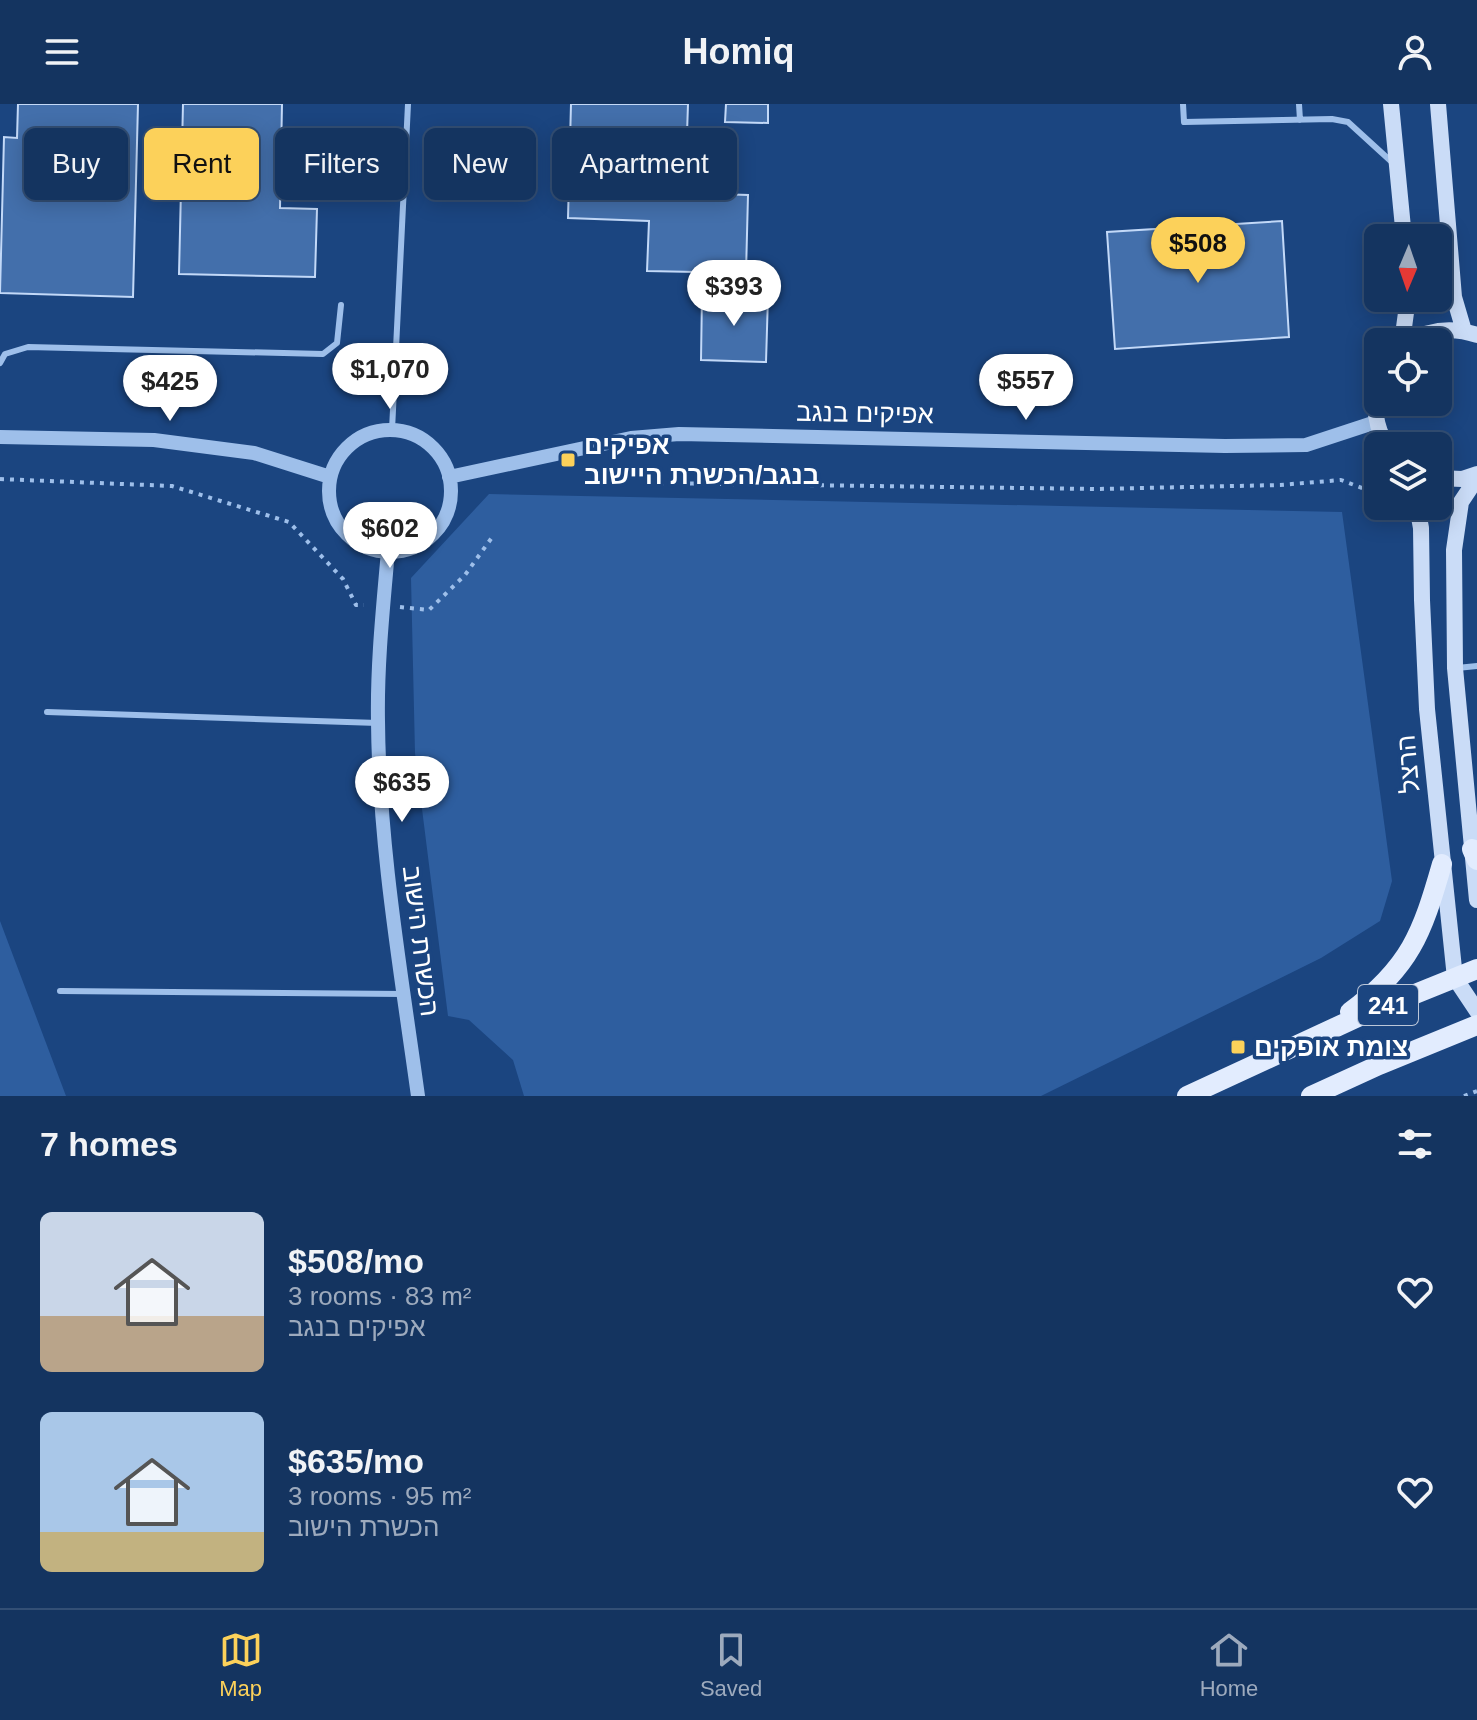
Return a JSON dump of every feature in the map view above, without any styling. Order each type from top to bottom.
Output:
[{"type":"main road","points":[[1391,104],[1403,224]]},
{"type":"main road","points":[[1438,104],[1454,297],[1471,333]]},
{"type":"main road","points":[[1375,416],[1381,432]]},
{"type":"main road","points":[[1452,479],[1477,476]]},
{"type":"main road","points":[[1477,476],[1461,502],[1454,550],[1455,668],[1477,900]]},
{"type":"main road","name":"הרצל","points":[[1420,520],[1425,683],[1455,978],[1477,1011]]},
{"type":"main road","points":[[1322,1034],[1374,994],[1404,963],[1422,931],[1442,864]]},
{"type":"main road","name":"241","points":[[1187,1096],[1322,1034],[1477,969]]},
{"type":"main road","name":"241","points":[[1311,1096],[1477,1025]]},
{"type":"street","name":"אפיקים בנגב","points":[[449,477],[618,440],[679,434],[1225,446],[1306,445],[1376,422]]},
{"type":"street","points":[[392,430],[404,431],[425,441],[442,460],[449,477],[449,505],[439,526],[421,543],[411,548],[388,551],[365,546],[345,532],[332,511],[329,488],[334,466],[348,446],[369,433],[392,430]]},
{"type":"street","points":[[0,437],[154,440],[254,453],[330,477]]},
{"type":"street","name":"הכשרת הישוב","points":[[388,551],[378,723],[384,830],[418,1096]]},
{"type":"lane","points":[[392,430],[408,104]]},
{"type":"lane","points":[[1183,104],[1184,122],[1348,122],[1397,167]]},
{"type":"lane","points":[[1299,104],[1300,120]]},
{"type":"lane","points":[[0,363],[5,354],[28,347],[323,354],[337,343],[341,305]]},
{"type":"lane","points":[[1455,668],[1477,666]]},
{"type":"lane","points":[[47,712],[378,723]]},
{"type":"lane","points":[[60,991],[404,994]]},
{"type":"path","points":[[0,479],[172,486],[289,522],[343,579],[356,605],[429,610],[465,575],[493,536]]},
{"type":"path","points":[[650,483],[1097,489],[1280,485],[1341,480],[1364,489]]},
{"type":"path","points":[[1464,1096],[1477,1091]]},
{"type":"shaded area","points":[[489,494],[1342,512],[1392,881],[1380,921],[1321,958],[1041,1096],[524,1096],[513,1060],[469,1020],[448,1016],[415,753],[411,578]]},
{"type":"shaded area","points":[[0,921],[66,1096],[0,1096]]},
{"type":"building","points":[[18,104],[138,104],[133,297],[0,293],[4,137],[17,138]]},
{"type":"building","points":[[183,104],[282,104],[282,128],[275,128],[275,200],[280,200],[280,208],[317,209],[315,277],[179,274],[181,200],[259,200],[259,128],[182,128]]},
{"type":"building","points":[[571,104],[688,104],[687,128],[570,128]]},
{"type":"building","points":[[726,104],[768,104],[768,123],[725,122]]},
{"type":"building","points":[[737,195],[748,195],[746,273],[647,271],[649,221],[568,218],[568,200],[737,200]]},
{"type":"building","points":[[1282,221],[1289,337],[1115,349],[1107,232]]},
{"type":"building","points":[[702,294],[768,296],[766,362],[701,360]]},
{"type":"place","name":"אפיקים בנגב/הכשרת היישוב","points":[[568,460]]},
{"type":"place","name":"צומת אופקים","points":[[1238,1047]]}]
